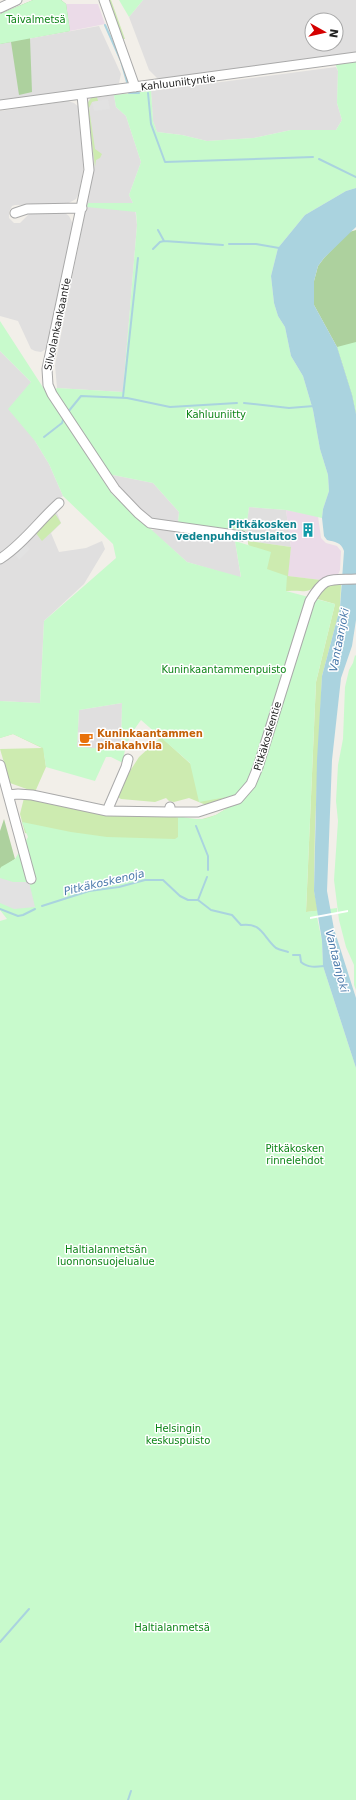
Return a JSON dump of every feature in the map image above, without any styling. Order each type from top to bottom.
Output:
[{"type":"street","points":[[0,8],[17,0]]},
{"type":"street","points":[[98,0],[105,4],[135,87]]},
{"type":"street","name":"Kahluuniityntie","points":[[0,105],[356,58]]},
{"type":"street","name":"Silvolankankaantie","points":[[82,95],[89,162],[82,208],[47,369],[48,385],[52,394],[115,489],[150,523],[242,536]]},
{"type":"street","points":[[15,213],[27,209],[82,208]]},
{"type":"street","points":[[0,559],[30,534],[59,501]]},
{"type":"street","name":"Pitkäkoskentie","points":[[8,796],[18,794],[32,795],[107,811],[170,809],[190,813],[216,807],[238,799],[251,784],[258,767],[310,601],[323,583],[337,580],[356,579]]},
{"type":"street","points":[[107,811],[128,759]]},
{"type":"street","points":[[0,765],[31,879]]},
{"type":"shaded area","points":[[143,0],[356,0],[356,52],[165,79],[157,78],[149,70],[129,17]]},
{"type":"shaded area","points":[[66,4],[98,4],[105,24],[70,31]]},
{"type":"shaded area","points":[[99,26],[121,74],[119,83],[0,101],[0,44]]},
{"type":"shaded area","points":[[336,67],[338,71],[337,103],[342,120],[336,130],[291,130],[254,138],[207,141],[182,135],[157,132],[153,121],[151,91]]},
{"type":"shaded area","points":[[114,95],[116,107],[126,116],[141,162],[129,195],[135,207],[137,225],[123,392],[57,388],[55,365],[94,166],[88,101],[91,98]]},
{"type":"shaded area","points":[[108,99],[110,109],[94,111],[92,102]]},
{"type":"shaded area","points":[[68,101],[79,107],[85,160],[79,193],[76,199],[67,204],[15,205],[12,206],[9,212],[9,218],[14,223],[20,223],[29,214],[38,212],[65,213],[69,216],[73,224],[50,342],[46,349],[41,352],[31,349],[18,321],[0,316],[0,111]]},
{"type":"shaded area","points":[[0,351],[31,382],[35,441],[49,464],[63,496],[53,503],[61,523],[51,533],[59,552],[86,548],[102,541],[105,549],[84,584],[44,621],[40,703],[0,701]]},
{"type":"shaded area","points":[[113,475],[153,483],[179,512],[178,523],[150,520],[110,476]]},
{"type":"shaded area","points":[[249,507],[286,510],[291,547],[248,541],[246,531]]},
{"type":"shaded area","points":[[286,510],[318,516],[321,538],[326,543],[337,546],[341,551],[340,570],[337,577],[321,580],[287,576],[291,547]]},
{"type":"shaded area","points":[[162,529],[235,541],[241,578],[187,562],[151,530]]},
{"type":"shaded area","points":[[26,544],[30,549],[19,560],[15,555]]},
{"type":"shaded area","points":[[122,703],[121,751],[77,747],[79,710]]},
{"type":"shaded area","points":[[0,878],[13,882],[29,882],[35,907],[14,909],[0,903]]},
{"type":"green space","name":"Taivalmetsä","points":[[33,0],[61,0],[66,4],[70,31],[30,38],[32,92],[19,95],[11,42],[0,44],[0,14]]},
{"type":"green space","name":"Taivalmetsä","points":[[33,0],[61,0],[66,4],[70,31],[0,44],[0,14]]},
{"type":"green space","points":[[107,0],[111,0],[125,39],[122,39]]},
{"type":"green space","points":[[119,0],[143,0],[129,17]]},
{"type":"green space","name":"Kahluuniitty","points":[[356,60],[356,188],[346,191],[305,215],[278,248],[271,276],[274,303],[278,316],[285,327],[291,356],[303,376],[313,410],[320,449],[328,475],[329,491],[323,509],[322,518],[286,510],[249,507],[246,531],[178,523],[179,512],[153,483],[113,475],[110,476],[53,391],[57,388],[123,392],[137,225],[136,212],[87,207],[88,203],[133,203],[129,195],[141,162],[126,116],[116,107],[114,95],[151,91],[153,121],[157,132],[182,135],[207,141],[254,138],[291,130],[336,130],[342,120],[337,103],[338,71],[335,63]]},
{"type":"green space","points":[[97,97],[98,101],[92,102],[89,108],[95,149],[102,154],[100,158],[96,160],[95,167],[87,104],[91,98]]},
{"type":"green space","points":[[356,230],[356,414],[352,395],[337,347],[314,305],[314,281],[318,266],[324,258],[349,232]]},
{"type":"green space","name":"Helsingin keskuspuisto","points":[[0,321],[112,494],[187,562],[241,577],[235,541],[271,552],[267,569],[287,576],[286,591],[335,604],[316,682],[306,912],[337,908],[337,913],[317,917],[322,941],[323,966],[356,1068],[356,1800],[0,1800],[0,921],[7,919],[0,910],[0,869],[15,859],[28,837],[22,822],[71,832],[107,837],[175,839],[178,837],[178,816],[193,819],[205,819],[216,815],[229,807],[227,797],[199,802],[190,763],[141,720],[129,740],[123,763],[111,757],[106,757],[95,781],[46,767],[43,748],[13,734],[0,738],[0,701],[40,703],[44,621],[116,558],[113,544],[63,496],[49,464],[35,441],[8,409],[31,382],[0,351]],"holes":[[[122,703],[121,750],[77,747],[79,710]]]},
{"type":"green space","points":[[356,342],[356,414],[352,395],[337,347]]},
{"type":"green space","points":[[54,512],[61,523],[42,541],[35,532]]},
{"type":"green space","points":[[248,541],[291,547],[288,576],[321,580],[312,589],[306,591],[287,591],[275,594],[248,544]]},
{"type":"green space","points":[[330,583],[341,585],[340,608],[322,676],[315,827],[314,891],[318,911],[306,912],[316,682],[335,604],[314,598]]},
{"type":"green space","points":[[355,655],[356,990],[354,985],[354,965],[346,947],[339,920],[334,880],[338,821],[336,801],[338,765],[343,739],[345,687],[349,670]]},
{"type":"green space","points":[[0,721],[47,747],[44,753],[46,767],[35,792],[10,783],[0,749],[42,748],[13,734],[0,738]]},
{"type":"green space","points":[[161,737],[227,797],[206,805],[189,798],[174,802],[169,801],[166,798],[155,802],[121,799],[116,796],[116,793],[139,757]]},
{"type":"green space","points":[[24,798],[199,820],[216,815],[229,807],[220,863],[25,833],[20,814]]},
{"type":"green space","points":[[4,819],[15,859],[0,869],[0,831]]},
{"type":"water","name":"Vantaanjoki","points":[[356,188],[356,227],[324,258],[318,266],[314,281],[314,305],[337,347],[352,395],[356,414],[356,620],[352,646],[341,678],[332,760],[327,891],[334,929],[356,998],[356,1068],[323,966],[322,941],[314,891],[317,760],[322,676],[340,608],[344,551],[339,544],[327,540],[324,536],[322,518],[323,509],[329,491],[328,475],[320,449],[313,410],[303,376],[291,356],[285,327],[278,316],[274,303],[271,276],[278,248],[305,215],[346,191]]},
{"type":"pier","points":[[348,910],[348,912],[310,919],[310,917]]},
{"type":"waterway","points":[[105,25],[121,61],[127,82]]},
{"type":"waterway","points":[[129,93],[139,93]]},
{"type":"waterway","points":[[148,93],[151,124],[165,162],[313,157]]},
{"type":"waterway","points":[[319,159],[356,177]]},
{"type":"waterway","points":[[158,230],[164,241],[223,245]]},
{"type":"waterway","points":[[153,249],[160,242],[164,241]]},
{"type":"waterway","points":[[229,244],[256,244],[279,248]]},
{"type":"waterway","points":[[123,397],[138,258]]},
{"type":"waterway","points":[[68,412],[81,396],[127,398],[170,407],[237,403]]},
{"type":"waterway","points":[[244,403],[289,408],[314,406]]},
{"type":"waterway","points":[[44,437],[62,423],[64,417]]},
{"type":"waterway","points":[[196,826],[208,856],[208,870]]},
{"type":"waterway","points":[[198,900],[207,877]]},
{"type":"waterway","name":"Pitkäkoskenoja","points":[[42,906],[89,891],[119,887],[145,880],[163,880],[180,896],[188,900],[198,900],[211,910],[232,915],[241,925],[254,926],[258,928],[276,948],[288,952]]},
{"type":"waterway","name":"Pitkäkoskenoja","points":[[0,909],[18,916],[35,909]]},
{"type":"waterway","name":"Pitkäkoskenoja","points":[[293,955],[300,955],[301,962],[306,965],[315,967],[324,966]]},
{"type":"waterway","points":[[0,1642],[29,1609]]},
{"type":"waterway","points":[[128,1800],[131,1791]]},
{"type":"place","name":"Pitkäkosken vedenpuhdistuslaitos","points":[[308,530]]},
{"type":"place","name":"Kuninkaantammen pihakahvila","points":[[86,739]]},
{"type":"park label","name":"Kuninkaantammenpuisto","points":[[224,669]]},
{"type":"park label","name":"Pitkäkosken rinnelehdot","points":[[295,1154]]},
{"type":"park label","name":"Haltialanmetsän luonnonsuojelualue","points":[[106,1254]]},
{"type":"park label","name":"Haltialanmetsä","points":[[172,1627]]}]
